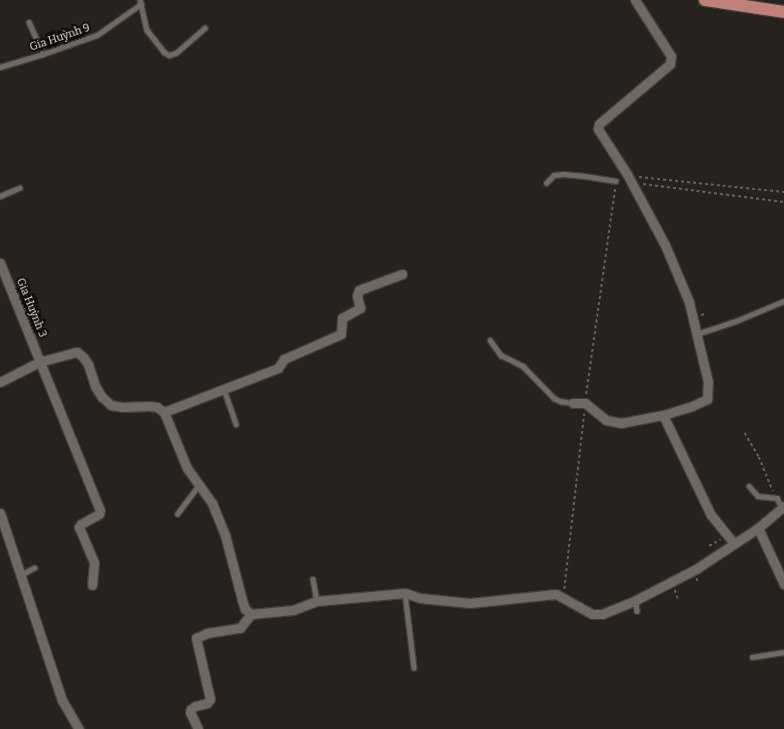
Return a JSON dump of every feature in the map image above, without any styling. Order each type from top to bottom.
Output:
[{"type":"main road","points":[[705,0],[784,12]]},
{"type":"street","points":[[579,403],[612,423],[621,423],[663,415],[692,406],[707,399],[708,382],[689,302],[665,245],[628,178],[599,132],[599,124],[670,64],[671,56],[635,0]]},
{"type":"street","name":"Gia Huỳnh 3","points":[[0,264],[100,510],[100,514],[79,526],[94,563],[92,585]]},
{"type":"street","points":[[164,412],[278,368],[284,359],[341,334],[342,318],[360,308],[358,296],[360,290],[402,274]]},
{"type":"street","points":[[0,382],[40,362],[77,352],[88,364],[95,386],[102,397],[111,405],[122,407],[158,407],[164,412],[187,468],[215,509],[225,535],[242,600],[245,608],[251,614]]},
{"type":"street","points":[[663,415],[711,515],[734,543]]},
{"type":"street","points":[[198,729],[190,712],[191,709],[195,706],[207,703],[210,699],[196,638],[207,634],[240,628],[251,614],[293,610],[317,601],[405,593],[420,598],[470,603],[556,594],[598,615],[636,600],[696,569],[758,528],[783,507]]},
{"type":"street","points":[[0,513],[62,700],[79,729]]},
{"type":"street","points":[[758,528],[784,584]]},
{"type":"lane","name":"Gia Huỳnh 9","points":[[0,67],[97,35],[141,2],[147,30],[164,52],[169,55],[176,53],[205,28]]},
{"type":"lane","points":[[29,22],[43,54]]},
{"type":"lane","points":[[546,183],[554,175],[563,174],[585,176],[616,182]]},
{"type":"lane","points":[[0,196],[19,188]]},
{"type":"lane","points":[[697,334],[736,321],[784,301]]},
{"type":"lane","points":[[490,340],[501,355],[523,366],[554,398],[560,402],[579,403]]},
{"type":"lane","points":[[224,389],[236,424]]},
{"type":"lane","points":[[177,514],[198,486]]},
{"type":"lane","points":[[749,486],[758,496],[776,498],[783,507]]},
{"type":"lane","points":[[20,575],[34,568]]},
{"type":"lane","points":[[313,579],[317,601]]},
{"type":"lane","points":[[405,593],[414,667]]},
{"type":"lane","points":[[636,600],[637,611]]},
{"type":"lane","points":[[752,657],[784,652]]},
{"type":"path","points":[[628,178],[635,177],[784,192]]},
{"type":"path","points":[[628,178],[784,202]]},
{"type":"path","points":[[563,597],[579,403],[616,182]]},
{"type":"path","points":[[745,433],[759,457],[776,498]]},
{"type":"path","points":[[709,546],[728,535]]}]
